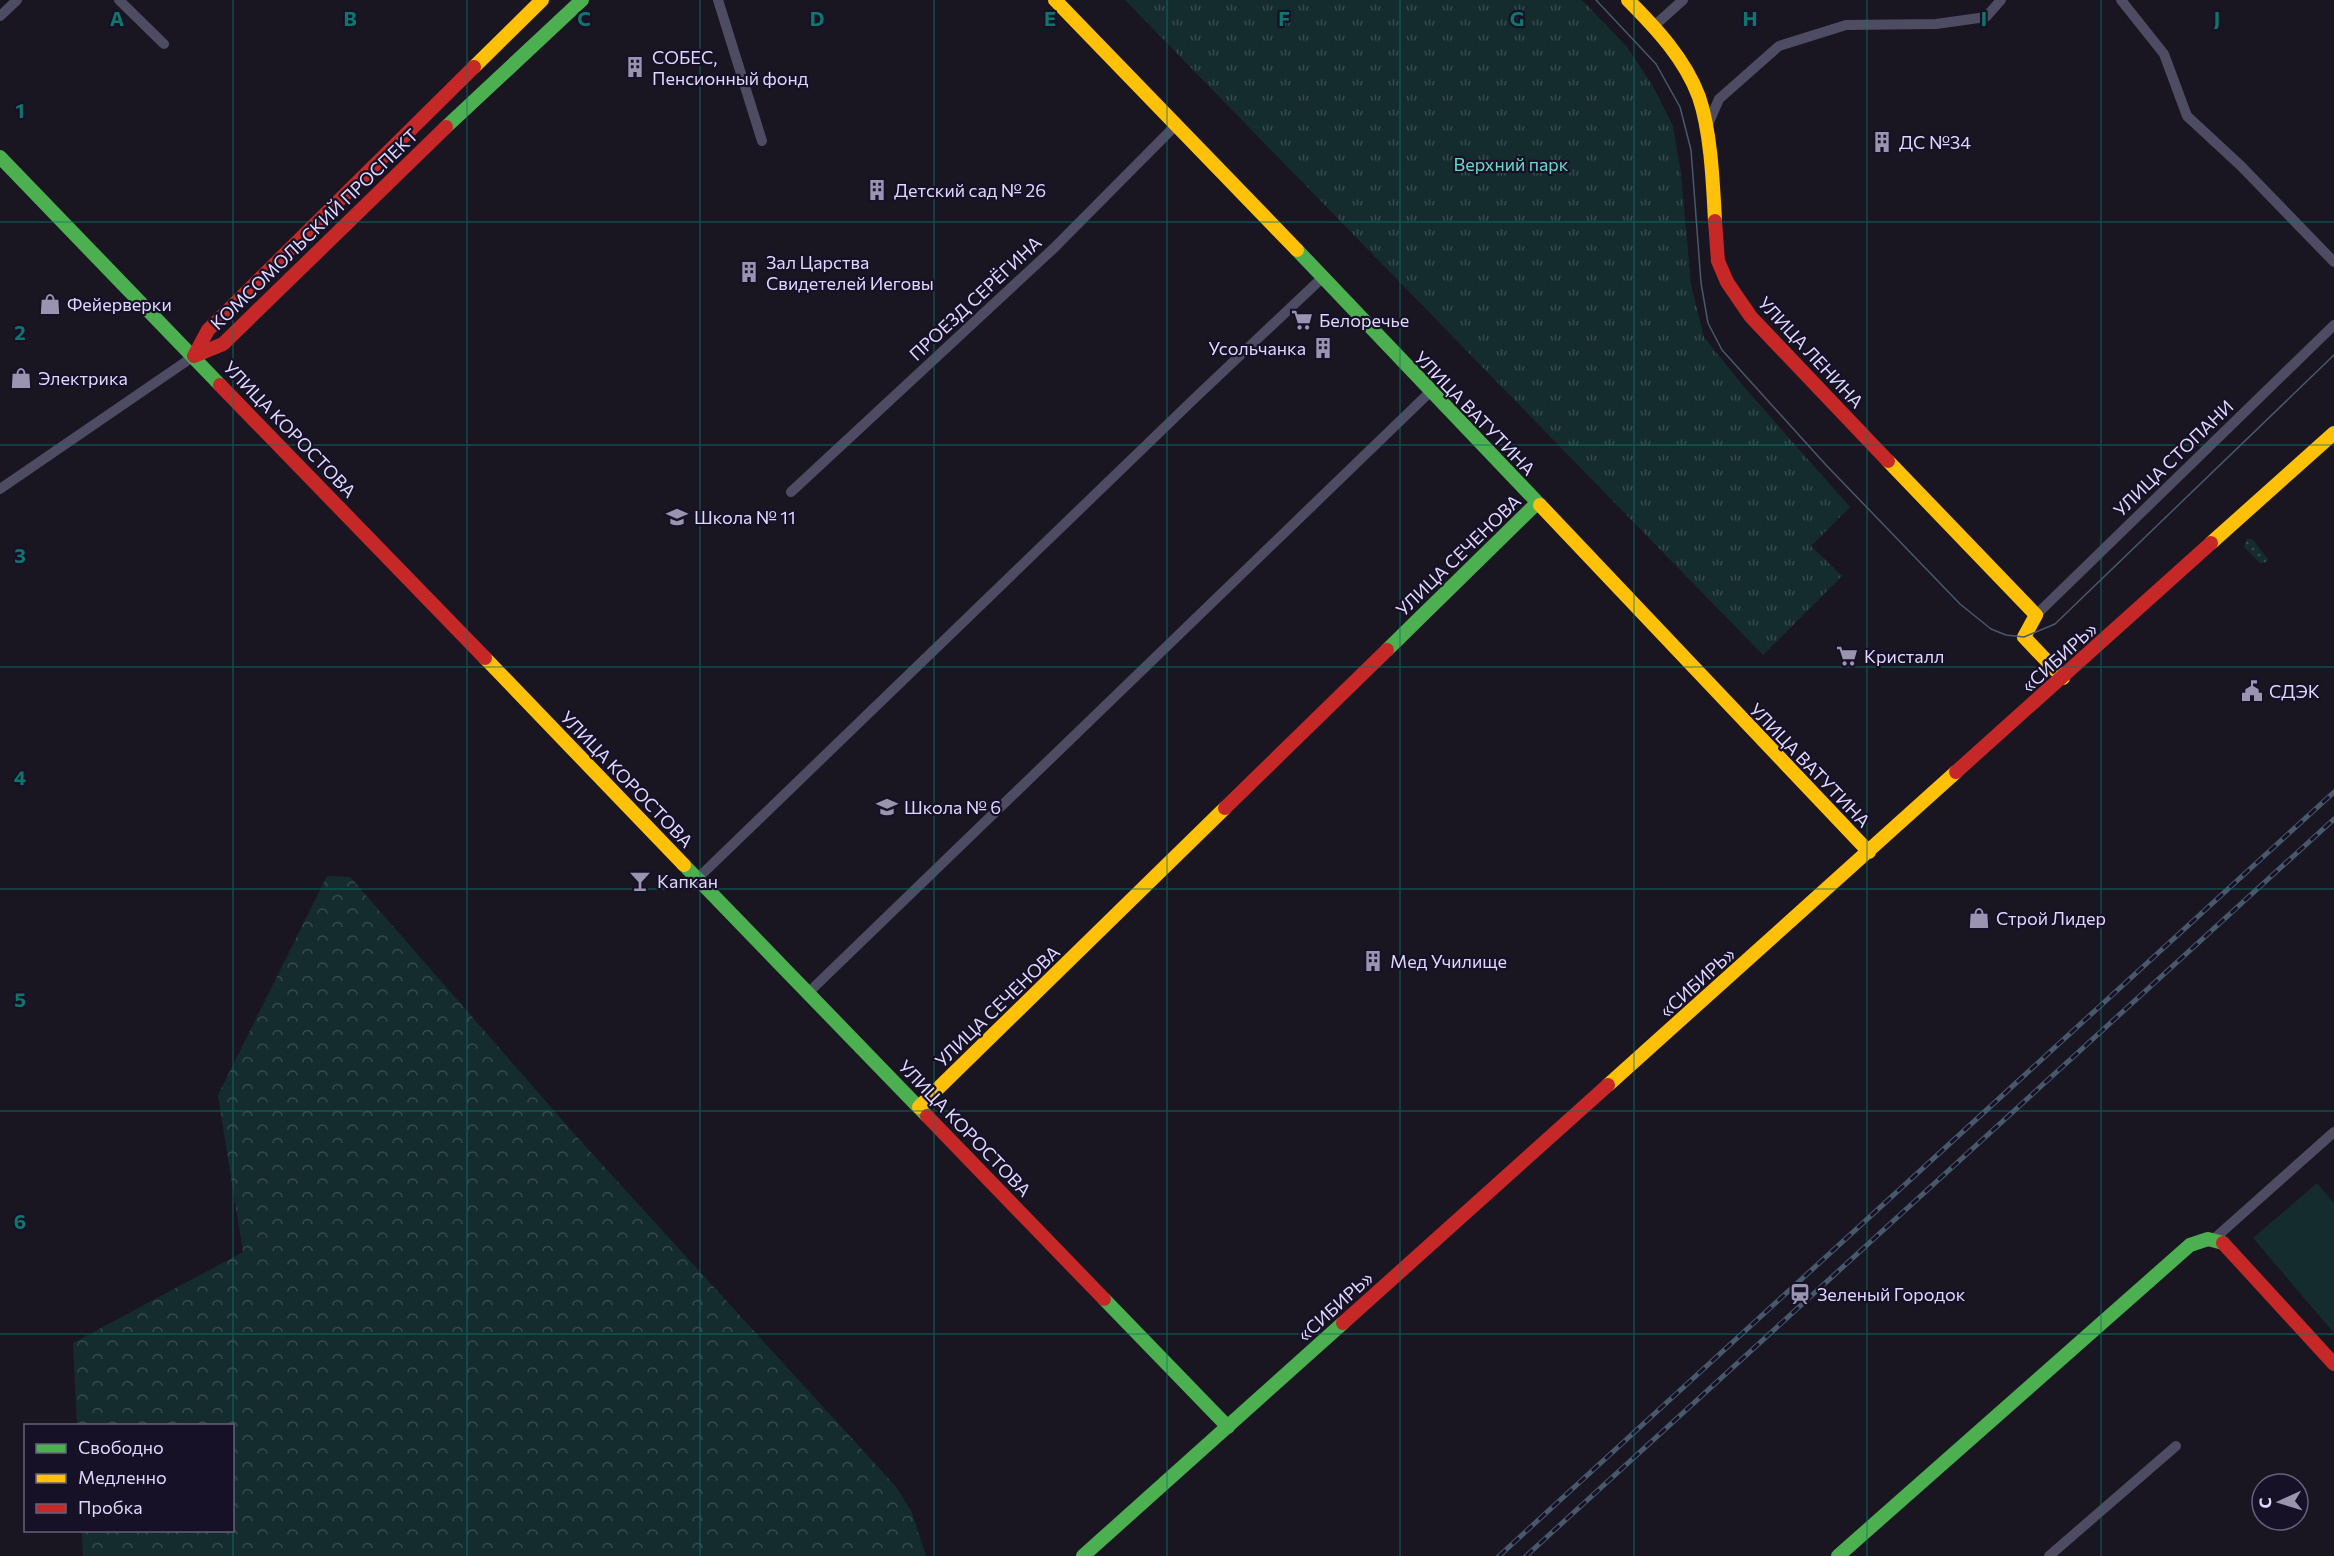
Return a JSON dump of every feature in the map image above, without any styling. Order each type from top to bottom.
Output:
[{"type":"street","points":[[0,16],[17,0]]},
{"type":"street","points":[[119,0],[164,44]]},
{"type":"street","name":"КОМСОМОЛЬСКИЙ ПРОСПЕКТ","points":[[194,356],[208,330],[542,0]]},
{"type":"street","name":"КОМСОМОЛЬСКИЙ ПРОСПЕКТ","points":[[194,356],[223,344],[503,72],[582,0]]},
{"type":"street","points":[[718,0],[762,141]]},
{"type":"street","name":"УЛИЦА ВАТУТИНА","points":[[1055,0],[1178,124],[1322,279],[1869,852]]},
{"type":"street","name":"УЛИЦА ЛЕНИНА","points":[[1628,0],[1654,26],[1684,67],[1700,98],[1712,167],[1718,261],[1733,291],[1751,317],[2036,615]]},
{"type":"street","points":[[1654,26],[1683,0]]},
{"type":"street","points":[[1706,129],[1719,99],[1779,46],[1846,25],[1936,24],[1986,17],[2001,0]]},
{"type":"street","points":[[2121,0],[2164,54],[2187,116],[2241,166],[2334,262]]},
{"type":"street","name":"ПРОЕЗД СЕРЁГИНА","points":[[791,492],[1054,248],[1178,124]]},
{"type":"street","name":"УЛИЦА КОРОСТОВА","points":[[0,157],[1228,1427]]},
{"type":"street","points":[[698,878],[1195,398],[1322,279]]},
{"type":"street","name":"УЛИЦА СТОПАНИ","points":[[2036,615],[2334,325]]},
{"type":"street","points":[[0,489],[194,356]]},
{"type":"street","points":[[809,992],[1430,392]]},
{"type":"street","name":"«СИБИРЬ»","points":[[1083,1556],[2064,678],[2334,433]]},
{"type":"street","name":"УЛИЦА СЕЧЕНОВА","points":[[919,1107],[1536,504]]},
{"type":"street","points":[[2036,615],[2024,637],[2064,678]]},
{"type":"street","points":[[2221,1242],[2334,1132]]},
{"type":"street","points":[[1838,1556],[2190,1245],[2199,1240],[2221,1242],[2334,1364]]},
{"type":"street","points":[[2049,1556],[2176,1446]]},
{"type":"green space","name":"Верхний парк","points":[[1125,0],[1582,0],[1627,47],[1652,85],[1673,126],[1681,174],[1691,285],[1704,337],[1744,387],[1850,507],[1811,546],[1842,576],[1763,655]]},
{"type":"green space","points":[[2247,539],[2252,539],[2268,559],[2265,563],[2260,563],[2244,547]]},
{"type":"green space","points":[[327,876],[350,877],[577,1137],[897,1488],[912,1513],[926,1556],[83,1556],[82,1532],[234,1532],[234,1424],[77,1424],[73,1343],[243,1252],[218,1095]]},
{"type":"green space","points":[[2317,1183],[2334,1203],[2334,1333],[2253,1238]]},
{"type":"tram line","points":[[1596,0],[1656,64],[1680,107],[1691,150],[1701,283],[1708,323],[1722,350],[1826,465],[1960,604],[1991,629],[2006,635],[2024,637],[2055,624],[2334,355]]},
{"type":"railway","points":[[1499,1556],[2334,792]]},
{"type":"railway","points":[[1526,1556],[2334,819]]},
{"type":"traffic: fast","points":[[446,127],[582,0]]},
{"type":"traffic: fast","points":[[0,157],[220,385]]},
{"type":"traffic: fast","points":[[1297,250],[1540,505]]},
{"type":"traffic: fast","points":[[1387,650],[1536,504]]},
{"type":"traffic: fast","points":[[684,865],[927,1116]]},
{"type":"traffic: fast","points":[[1838,1556],[2190,1245],[2208,1239],[2223,1243]]},
{"type":"traffic: fast","points":[[1104,1299],[1228,1427]]},
{"type":"traffic: fast","points":[[1083,1556],[1343,1323]]},
{"type":"traffic: slow","points":[[474,67],[542,0]]},
{"type":"traffic: slow","points":[[1055,0],[1297,250]]},
{"type":"traffic: slow","points":[[1628,0],[1678,57],[1699,97],[1709,142],[1715,221]]},
{"type":"traffic: slow","points":[[2211,543],[2334,433]]},
{"type":"traffic: slow","points":[[1888,461],[2036,615],[2024,637],[2063,678]]},
{"type":"traffic: slow","points":[[1540,505],[1869,852]]},
{"type":"traffic: slow","points":[[485,658],[684,865]]},
{"type":"traffic: slow","points":[[1608,1085],[1956,772]]},
{"type":"traffic: slow","points":[[919,1107],[1225,808]]},
{"type":"traffic: jam","points":[[194,356],[208,330],[474,67]]},
{"type":"traffic: jam","points":[[194,356],[223,344],[446,127]]},
{"type":"traffic: jam","points":[[1715,221],[1718,261],[1727,282],[1751,317],[1888,461]]},
{"type":"traffic: jam","points":[[220,385],[485,658]]},
{"type":"traffic: jam","points":[[1956,772],[2211,543]]},
{"type":"traffic: jam","points":[[1225,808],[1387,650]]},
{"type":"traffic: jam","points":[[1343,1323],[1608,1085]]},
{"type":"traffic: jam","points":[[927,1116],[1104,1299]]},
{"type":"traffic: jam","points":[[2223,1243],[2334,1364]]},
{"type":"place","name":"СОБЕС, Пенсионный фонд","points":[[635,67]]},
{"type":"place","name":"ДС №34","points":[[1882,142]]},
{"type":"place","name":"Детский сад № 26","points":[[877,190]]},
{"type":"place","name":"Зал Царства Свидетелей Иеговы","points":[[749,272]]},
{"type":"place","name":"Фейерверки","points":[[50,304]]},
{"type":"place","name":"Белоречье","points":[[1302,320]]},
{"type":"place","name":"Усольчанка","points":[[1323,348]]},
{"type":"place","name":"Электрика","points":[[21,378]]},
{"type":"place","name":"Школа № 11","points":[[677,517]]},
{"type":"place","name":"Кристалл","points":[[1847,656]]},
{"type":"place","name":"СДЭК","points":[[2252,691]]},
{"type":"place","name":"Школа № 6","points":[[887,807]]},
{"type":"place","name":"Капкан","points":[[640,881]]},
{"type":"place","name":"Строй Лидер","points":[[1979,918]]},
{"type":"place","name":"Мед Училище","points":[[1373,961]]},
{"type":"place","name":"Зеленый Городок","points":[[1800,1294]]}]
